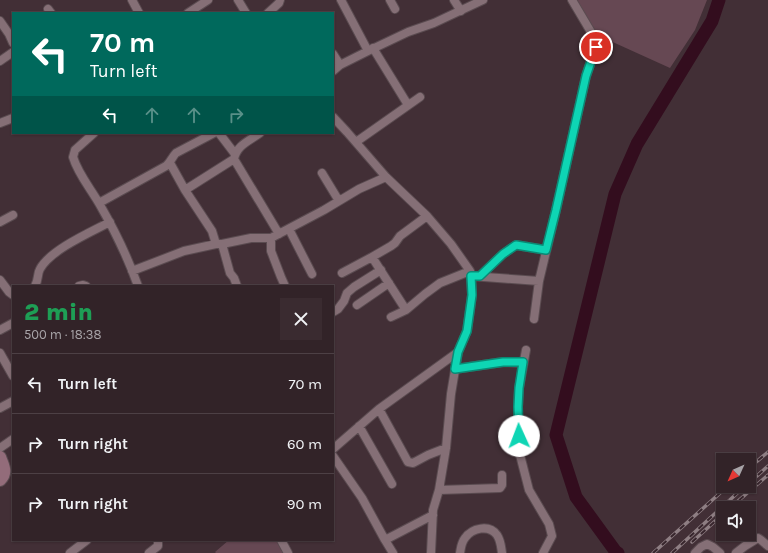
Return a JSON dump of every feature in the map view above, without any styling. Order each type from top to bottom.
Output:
[{"type":"main road","points":[[0,457],[6,476]]},
{"type":"street","points":[[132,0],[138,12]]},
{"type":"street","points":[[190,12],[208,0]]},
{"type":"street","points":[[238,0],[245,12]]},
{"type":"street","points":[[269,12],[279,3],[280,0]]},
{"type":"street","points":[[341,0],[371,50],[408,105]]},
{"type":"street","points":[[390,0],[395,9]]},
{"type":"street","points":[[454,0],[461,11]]},
{"type":"street","points":[[534,319],[539,281],[546,250],[586,76],[596,47],[592,36],[572,0]]},
{"type":"street","points":[[334,70],[340,65],[408,32],[434,23],[479,1]]},
{"type":"street","points":[[0,21],[12,41]]},
{"type":"street","points":[[0,61],[12,53]]},
{"type":"street","points":[[334,56],[340,65]]},
{"type":"street","points":[[356,142],[420,97]]},
{"type":"street","points":[[0,123],[12,118]]},
{"type":"street","points":[[334,118],[386,178],[427,216],[474,274],[467,331],[458,352],[451,394],[446,448],[439,490],[433,510],[431,553]]},
{"type":"street","points":[[93,134],[74,150],[72,157],[79,173],[110,222],[138,285]]},
{"type":"street","points":[[99,203],[166,166],[170,163],[172,157],[176,153],[212,134]]},
{"type":"street","points":[[220,134],[235,157],[279,234]]},
{"type":"street","points":[[185,190],[235,157],[240,146],[258,134]]},
{"type":"street","points":[[170,163],[185,190],[212,231],[237,285]]},
{"type":"street","points":[[322,173],[339,201]]},
{"type":"street","points":[[132,271],[184,251],[251,238],[271,238],[359,189],[386,178]]},
{"type":"street","points":[[0,222],[13,215]]},
{"type":"street","points":[[342,273],[395,243],[400,236],[427,216]]},
{"type":"street","points":[[35,285],[39,270],[53,255],[77,238],[110,222]]},
{"type":"street","points":[[289,229],[312,274]]},
{"type":"street","points":[[271,238],[271,251],[285,285]]},
{"type":"street","points":[[391,317],[406,310],[440,283],[474,274],[516,245],[546,250]]},
{"type":"street","points":[[372,257],[406,310]]},
{"type":"street","points":[[334,311],[344,302],[346,292],[381,270]]},
{"type":"street","points":[[474,274],[539,281]]},
{"type":"street","points":[[0,280],[12,295]]},
{"type":"street","points":[[357,305],[389,283]]},
{"type":"street","points":[[0,330],[12,324]]},
{"type":"street","points":[[526,350],[519,388],[519,451],[529,490],[549,524],[552,536],[543,553]]},
{"type":"street","points":[[334,446],[380,409],[458,352]]},
{"type":"street","points":[[0,353],[12,374]]},
{"type":"street","points":[[455,369],[503,362],[523,362]]},
{"type":"street","points":[[0,408],[12,402]]},
{"type":"street","points":[[380,409],[408,462],[413,463],[446,448]]},
{"type":"street","points":[[359,426],[392,484]]},
{"type":"street","points":[[0,448],[12,440]]},
{"type":"street","points":[[334,457],[362,498],[392,553]]},
{"type":"street","points":[[439,490],[500,488],[502,485],[502,475]]},
{"type":"street","points":[[385,540],[433,515]]},
{"type":"street","points":[[460,553],[464,538],[469,533],[478,529],[488,529],[496,534],[501,544],[502,553]]},
{"type":"street","points":[[736,553],[758,538],[768,546]]},
{"type":"street","points":[[70,553],[86,541]]},
{"type":"street","points":[[149,553],[158,546],[158,541]]},
{"type":"street","points":[[282,541],[288,553]]},
{"type":"street","points":[[695,553],[706,544],[713,547],[720,553]]},
{"type":"shaded area","points":[[574,0],[707,0],[695,30],[670,68],[595,34],[580,13]]},
{"type":"shaded area","points":[[228,541],[277,541],[283,553],[216,553],[215,552]]},
{"type":"waterway","points":[[618,553],[576,497],[556,435],[615,194],[637,144],[712,21],[719,0]]},
{"type":"railway","points":[[756,462],[768,452]]},
{"type":"railway","points":[[756,477],[768,466]]},
{"type":"railway","points":[[738,501],[768,475]]},
{"type":"railway","points":[[653,553],[720,493]]},
{"type":"railway","points":[[672,553],[737,493]]},
{"type":"railway","points":[[692,542],[716,520]]},
{"type":"route","points":[[519,436],[519,388],[523,362],[503,362],[455,369],[458,352],[467,331],[472,295],[471,276],[480,276],[503,254],[516,245],[546,250],[586,76],[596,47]]}]
